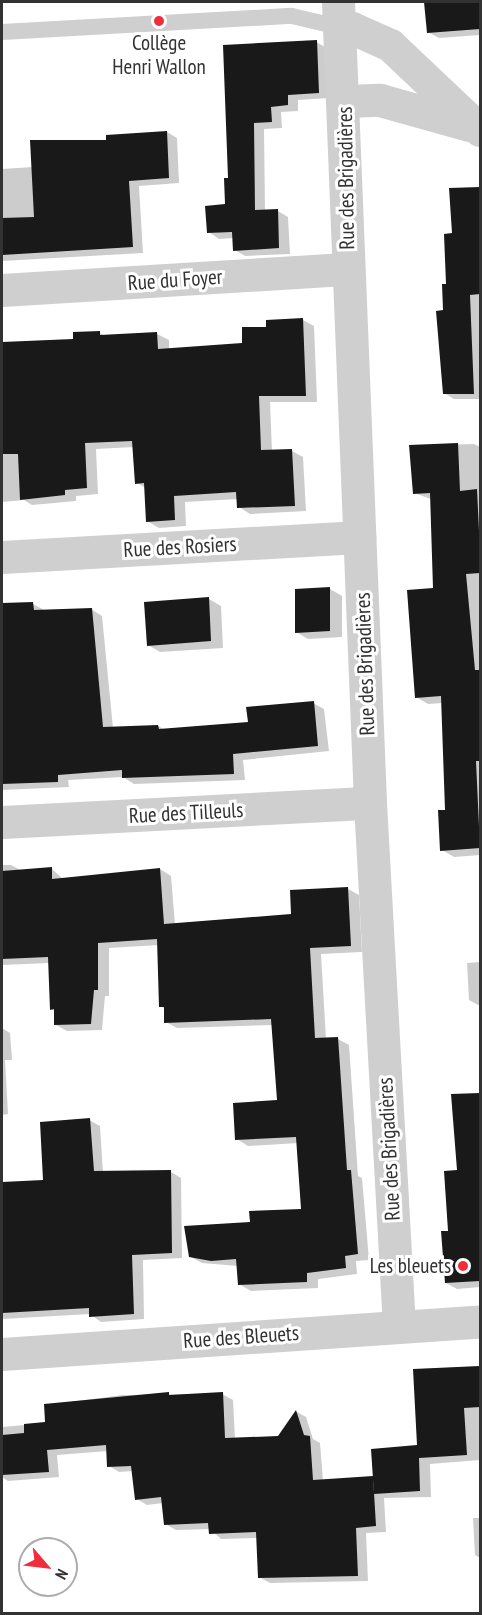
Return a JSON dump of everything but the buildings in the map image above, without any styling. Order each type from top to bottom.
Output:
[{"type":"street","name":"Rue des Brigadières","points":[[338,14],[345,101],[348,269],[370,803],[399,1326]]},
{"type":"street","points":[[338,14],[352,28],[390,45],[479,129]]},
{"type":"street","points":[[345,101],[380,100],[479,129]]},
{"type":"street","name":"Rue du Foyer","points":[[2,290],[348,269]]},
{"type":"street","name":"Rue des Rosiers","points":[[2,557],[359,537]]},
{"type":"street","name":"Rue des Tilleuls","points":[[2,822],[370,803]]},
{"type":"street","name":"Rue des Bleuets","points":[[2,1354],[480,1321]]},
{"type":"lane","points":[[2,32],[338,14]]},
{"type":"place","name":"Collège Henri Wallon","points":[[159,21]]},
{"type":"place","name":"Les bleuets","points":[[463,1266]]}]
